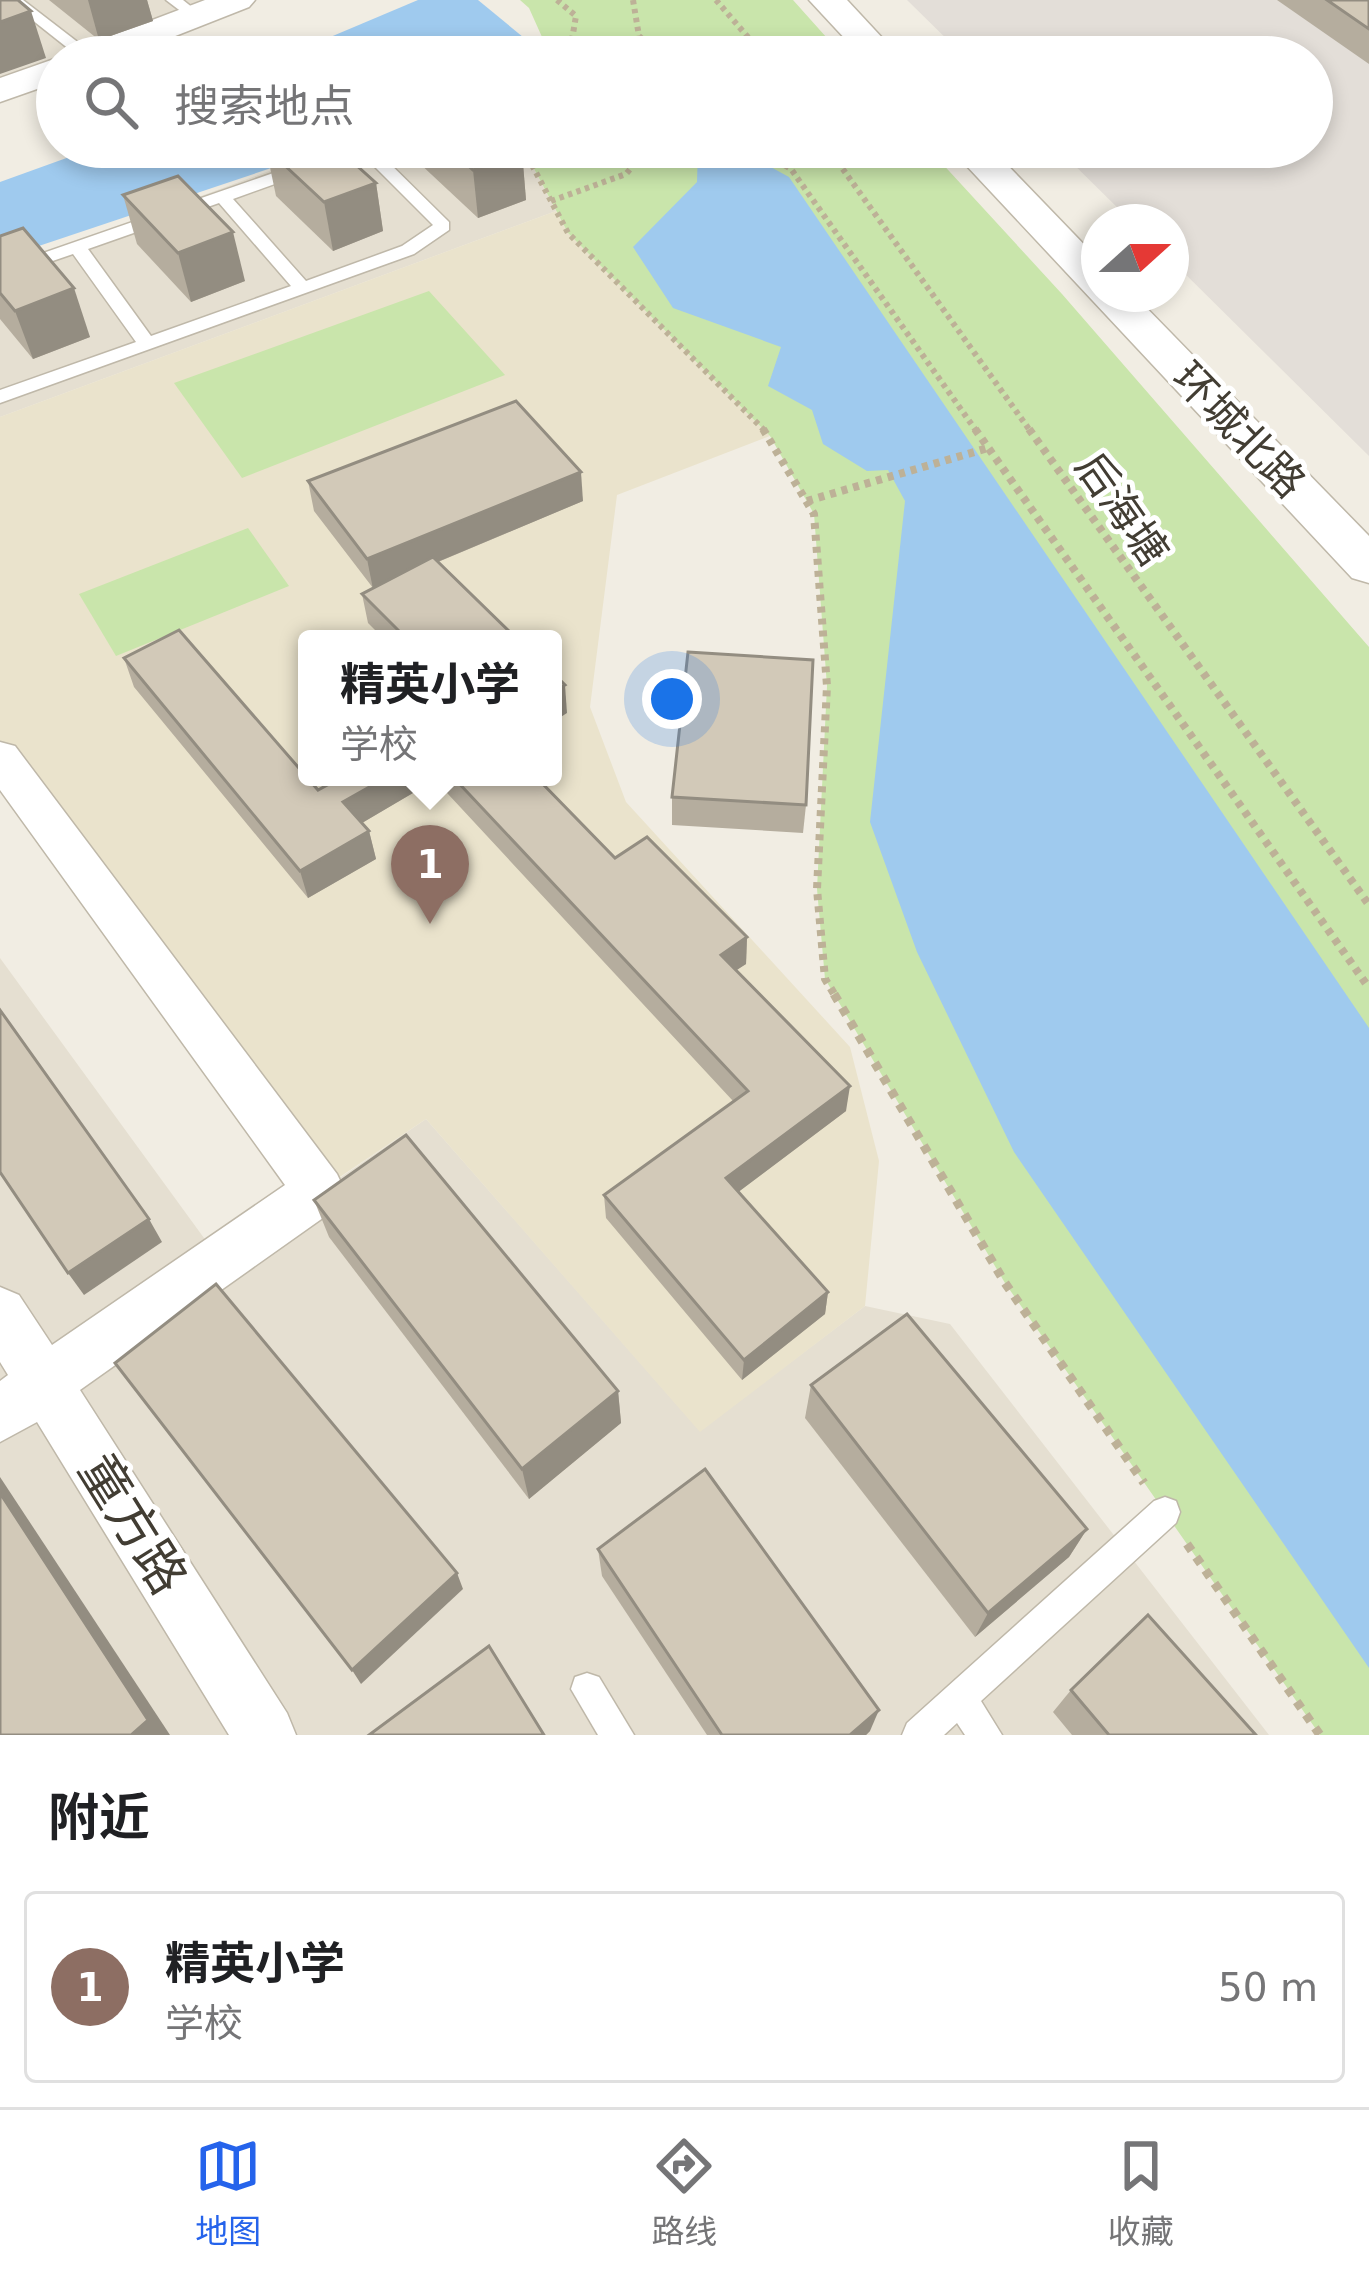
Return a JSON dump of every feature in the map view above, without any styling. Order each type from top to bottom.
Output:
[{"type":"street","points":[[130,36],[184,8],[237,0]]},
{"type":"street","points":[[827,0],[862,36]]},
{"type":"street","points":[[0,92],[36,77]]},
{"type":"street","points":[[988,168],[1081,265]]},
{"type":"street","name":"环城北路","points":[[1126,312],[1369,566]]},
{"type":"street","points":[[0,758],[319,1191],[22,1399]]},
{"type":"street","name":"童方路","points":[[0,1313],[22,1399],[265,1735]]},
{"type":"lane","points":[[14,0],[61,36]]},
{"type":"lane","points":[[0,274],[304,168]]},
{"type":"lane","points":[[0,397],[408,250],[442,226],[385,168]]},
{"type":"lane","points":[[222,197],[303,288]]},
{"type":"lane","points":[[77,247],[147,344]]},
{"type":"lane","points":[[919,1735],[1165,1512]]},
{"type":"lane","points":[[587,1689],[617,1735]]},
{"type":"lane","points":[[959,1698],[985,1735]]},
{"type":"path","points":[[557,0],[576,16],[573,36]]},
{"type":"path","points":[[633,0],[641,36]]},
{"type":"path","points":[[716,0],[747,36]]},
{"type":"path","points":[[534,168],[568,233],[770,436],[814,514],[827,686],[817,889],[825,980],[1005,1283],[1320,1735]]},
{"type":"path","points":[[551,201],[626,174],[631,168]]},
{"type":"path","points":[[789,168],[1369,988]]},
{"type":"path","name":"后海塘","points":[[842,168],[1369,905]]},
{"type":"path","points":[[807,500],[984,449]]},
{"type":"shaded area","points":[[0,0],[237,0],[144,36],[36,36],[36,77],[0,91]]},
{"type":"shaded area","points":[[907,0],[1369,0],[1369,456],[1189,278],[1189,204],[1114,204],[1077,168],[1333,168],[1333,36],[944,36]]},
{"type":"shaded area","points":[[277,168],[534,168],[556,211],[0,417],[0,270]]},
{"type":"shaded area","points":[[556,211],[568,233],[770,436],[617,495],[590,707],[626,802],[850,1047],[879,1161],[865,1306],[700,1432],[426,1119],[319,1191],[0,758],[0,417]]},
{"type":"shaded area","points":[[0,958],[220,1260],[426,1119],[700,1431],[865,1306],[950,1324],[1269,1735],[0,1735]]},
{"type":"green space","points":[[520,0],[793,0],[825,36],[542,36],[529,8]]},
{"type":"green space","points":[[534,168],[946,168],[1369,647],[1369,1735],[1320,1735],[1005,1283],[825,979],[817,889],[827,686],[814,514],[770,436],[568,233]]},
{"type":"green space","points":[[429,291],[505,375],[242,478],[174,383]]},
{"type":"green space","points":[[248,528],[289,586],[116,656],[79,594]]},
{"type":"water","points":[[418,0],[478,0],[522,36],[333,36]]},
{"type":"water","points":[[39,168],[271,168],[0,259],[0,182]]},
{"type":"water","points":[[697,168],[772,168],[789,177],[1369,1028],[1369,1668],[1014,1152],[917,952],[870,822],[905,501],[888,470],[867,471],[823,444],[812,410],[768,386],[781,347],[673,308],[633,247],[697,182]]},
{"type":"building","points":[[0,0],[18,0],[31,11],[0,22]]},
{"type":"building","points":[[1327,0],[1369,0],[1369,29]]},
{"type":"building","points":[[287,168],[359,168],[376,183],[324,202]]},
{"type":"building","points":[[178,176],[233,232],[178,253],[123,195]]},
{"type":"building","points":[[23,228],[74,288],[15,311],[0,293],[0,236]]},
{"type":"building","points":[[516,401],[581,472],[367,559],[308,481]]},
{"type":"building","points":[[433,557],[508,630],[398,630],[362,594]]},
{"type":"building","points":[[179,630],[298,767],[298,786],[318,790],[371,786],[343,802],[369,831],[300,871],[124,658]]},
{"type":"building","points":[[688,652],[813,660],[806,805],[672,797]]},
{"type":"building","points":[[461,786],[545,786],[615,858],[647,837],[747,937],[721,955],[850,1086],[726,1178],[828,1292],[744,1360],[604,1195],[748,1091]]},
{"type":"building","points":[[0,1010],[149,1219],[68,1273],[0,1172]]},
{"type":"building","points":[[406,1135],[618,1391],[522,1469],[314,1200]]},
{"type":"building","points":[[216,1284],[457,1573],[352,1670],[115,1363]]},
{"type":"building","points":[[907,1314],[1087,1529],[988,1613],[811,1385]]},
{"type":"building","points":[[705,1469],[879,1710],[850,1735],[722,1735],[598,1549]]},
{"type":"building","points":[[0,1493],[148,1720],[131,1735],[0,1735]]},
{"type":"building","points":[[1148,1615],[1256,1735],[1109,1735],[1071,1690]]},
{"type":"building","points":[[489,1646],[544,1735],[369,1735]]},
{"type":"place","name":"精英小学","points":[[430,924]]}]
